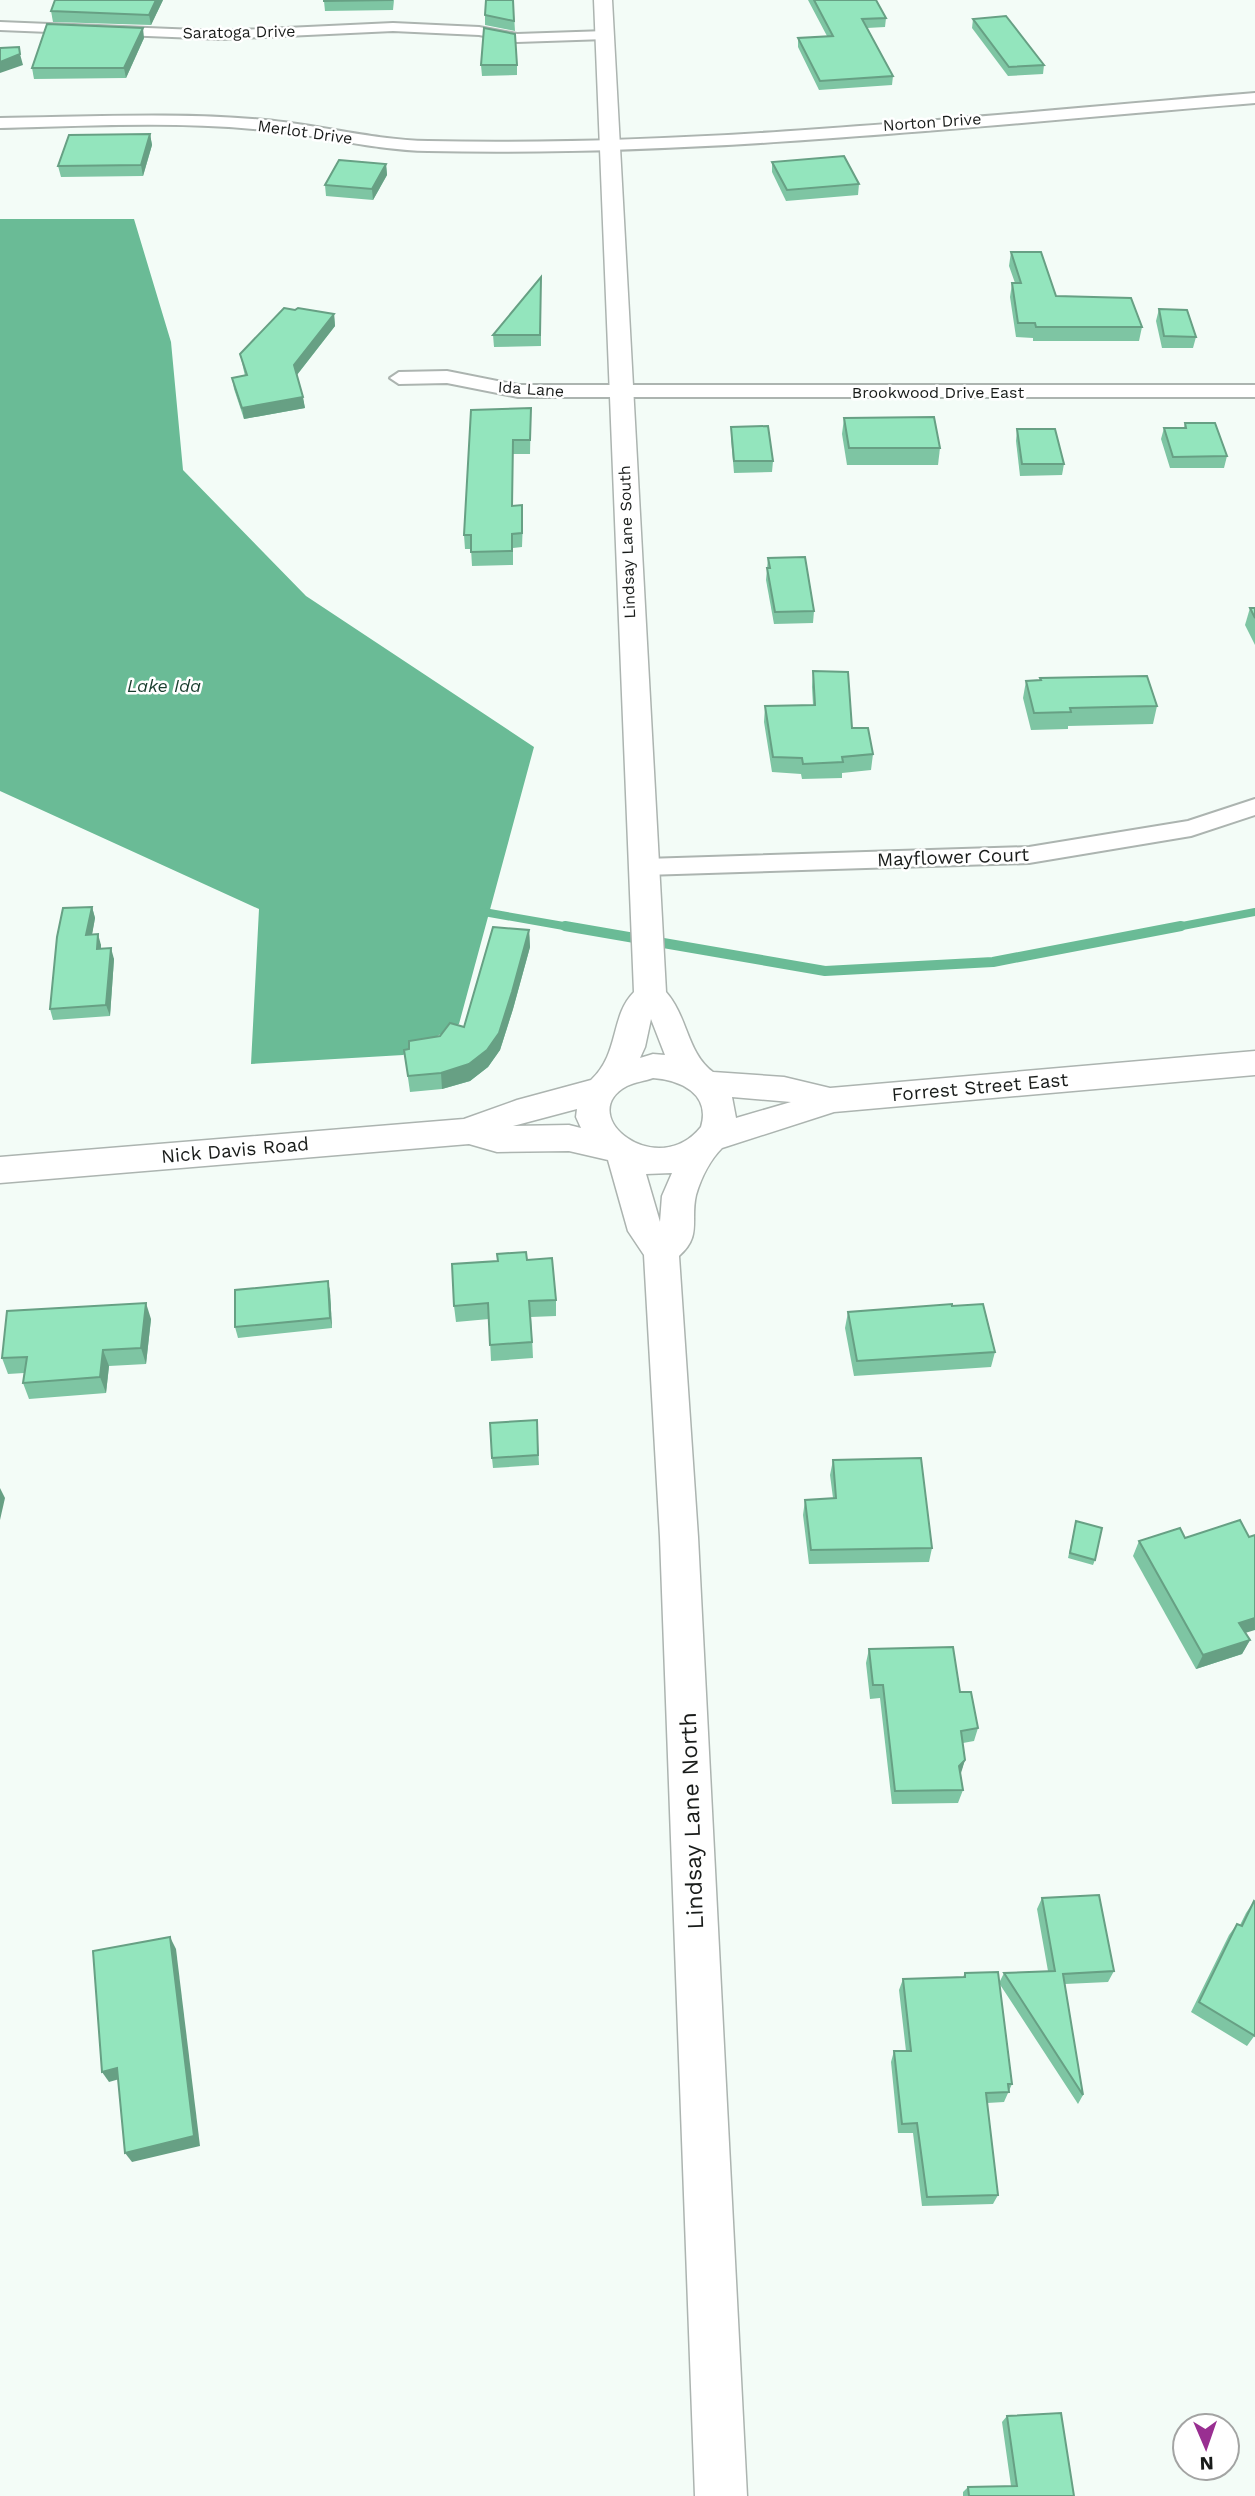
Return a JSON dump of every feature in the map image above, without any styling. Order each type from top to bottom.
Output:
[{"type":"street","name":"Lindsay Lane South","points":[[603,0],[650,995]]},
{"type":"street","name":"Saratoga Drive","points":[[0,26],[221,35],[393,27],[479,31],[517,38],[606,35]]},
{"type":"street","name":"Norton Drive","points":[[610,143],[772,134],[1255,98]]},
{"type":"street","name":"Merlot Drive","points":[[0,123],[197,121],[253,124],[425,146],[610,143]]},
{"type":"street","name":"Ida Lane","points":[[399,378],[447,377],[518,391],[621,393]]},
{"type":"street","name":"Brookwood Drive East","points":[[621,393],[1255,391]]},
{"type":"street","name":"Mayflower Court","points":[[645,867],[1029,855],[1191,828],[1255,807]]},
{"type":"street","points":[[661,1251],[676,1238],[679,1196],[705,1145],[719,1125],[722,1110],[716,1095],[698,1078],[678,1050],[665,1012],[650,995],[638,1007],[629,1048],[593,1105],[593,1121],[598,1135],[616,1150],[659,1162],[680,1158],[705,1145]]},
{"type":"street","name":"Forrest Street East","points":[[705,1145],[751,1124],[808,1110],[829,1100],[1255,1063]]},
{"type":"street","points":[[607,1083],[632,1069],[673,1067],[698,1078],[746,1088],[805,1090],[829,1100]]},
{"type":"street","name":"Nick Davis Road","points":[[469,1131],[497,1116],[562,1102],[607,1083]]},
{"type":"street","name":"Nick Davis Road","points":[[0,1170],[469,1131],[497,1139],[569,1138],[616,1150]]},
{"type":"street","name":"Lindsay Lane North","points":[[616,1150],[645,1231],[661,1251],[680,1551],[721,2496]]},
{"type":"water","name":"Lake Ida","points":[[0,219],[134,219],[171,342],[183,470],[306,596],[534,747],[459,1024],[403,1055],[251,1064],[259,909],[0,791]]},
{"type":"building","points":[[55,0],[156,0],[149,15],[51,11]]},
{"type":"building","points":[[324,0],[393,0],[324,1]]},
{"type":"building","points":[[486,0],[513,0],[514,21],[485,15]]},
{"type":"building","points":[[814,0],[876,0],[886,18],[862,19],[893,76],[820,81],[798,38],[833,36]]},
{"type":"building","points":[[1006,16],[1044,65],[1009,67],[973,19]]},
{"type":"building","points":[[47,24],[143,28],[124,68],[32,68]]},
{"type":"building","points":[[484,28],[515,34],[517,65],[481,65]]},
{"type":"building","points":[[19,47],[20,54],[0,62],[0,48]]},
{"type":"building","points":[[150,134],[141,165],[58,166],[69,135]]},
{"type":"building","points":[[844,156],[859,184],[787,190],[772,162]]},
{"type":"building","points":[[339,160],[386,164],[372,189],[325,185]]},
{"type":"building","points":[[1011,252],[1041,252],[1056,296],[1131,298],[1142,327],[1036,327],[1035,323],[1018,323],[1012,283],[1021,283]]},
{"type":"building","points":[[541,277],[540,335],[493,335]]},
{"type":"building","points":[[284,308],[334,314],[294,365],[303,397],[242,408],[232,378],[247,375],[240,354]]},
{"type":"building","points":[[1159,309],[1187,310],[1196,337],[1164,336]]},
{"type":"building","points":[[531,408],[530,440],[513,440],[512,506],[522,505],[522,533],[512,534],[512,551],[471,552],[471,535],[464,535],[471,410]]},
{"type":"building","points":[[934,417],[940,448],[849,448],[844,418]]},
{"type":"building","points":[[1185,423],[1215,423],[1227,456],[1173,457],[1164,428],[1186,428]]},
{"type":"building","points":[[768,426],[773,461],[734,461],[731,427]]},
{"type":"building","points":[[1017,429],[1055,429],[1064,464],[1022,464]]},
{"type":"building","points":[[805,557],[814,611],[775,612],[767,568],[770,568],[768,558]]},
{"type":"building","points":[[813,671],[848,672],[852,728],[868,728],[873,754],[842,757],[843,762],[803,764],[802,758],[773,757],[765,706],[815,705]]},
{"type":"building","points":[[1147,676],[1157,706],[1070,708],[1071,712],[1034,713],[1026,681],[1041,680],[1040,678]]},
{"type":"building","points":[[92,907],[86,935],[98,934],[97,949],[111,948],[106,1005],[50,1009],[57,937],[63,908]]},
{"type":"building","points":[[493,927],[529,930],[499,1033],[487,1050],[469,1064],[441,1073],[408,1076],[404,1050],[409,1049],[409,1041],[440,1036],[450,1023],[464,1027]]},
{"type":"building","points":[[526,1252],[527,1260],[552,1258],[556,1300],[529,1301],[532,1342],[490,1345],[488,1303],[454,1306],[452,1264],[498,1261],[497,1254]]},
{"type":"building","points":[[328,1281],[330,1318],[235,1327],[235,1290]]},
{"type":"building","points":[[146,1303],[141,1348],[103,1350],[100,1377],[23,1383],[27,1357],[2,1358],[7,1311]]},
{"type":"building","points":[[983,1304],[995,1352],[857,1361],[848,1312]]},
{"type":"building","points":[[537,1420],[538,1455],[492,1458],[490,1423]]},
{"type":"building","points":[[921,1458],[932,1548],[811,1550],[805,1500],[836,1498],[833,1460]]},
{"type":"building","points":[[1240,1520],[1249,1537],[1255,1535],[1255,1618],[1239,1623],[1250,1640],[1203,1655],[1139,1541],[1180,1528],[1185,1538]]},
{"type":"building","points":[[1076,1521],[1102,1528],[1095,1560],[1070,1553]]},
{"type":"building","points":[[953,1647],[960,1692],[971,1692],[978,1728],[961,1731],[965,1760],[959,1766],[963,1790],[895,1791],[883,1685],[873,1685],[869,1649]]},
{"type":"building","points":[[1099,1895],[1114,1971],[1063,1974],[1083,2095],[1004,1973],[1055,1971],[1042,1898]]},
{"type":"building","points":[[1254,1901],[1255,2036],[1199,2002],[1237,1924],[1242,1926]]},
{"type":"building","points":[[170,1937],[194,2136],[125,2153],[117,2068],[102,2072],[93,1951]]},
{"type":"building","points":[[998,1972],[1012,2084],[1008,2084],[1009,2092],[986,2093],[998,2195],[927,2197],[917,2123],[902,2124],[894,2051],[911,2051],[903,1979],[965,1977],[965,1973]]},
{"type":"building","points":[[1061,2413],[1074,2496],[969,2496],[968,2487],[1017,2486],[1007,2416]]},
{"type":"waterway","points":[[484,912],[575,928]]},
{"type":"waterway","points":[[1172,928],[1255,912]]},
{"type":"waterway","points":[[565,926],[825,971],[993,962],[1181,926]]}]
